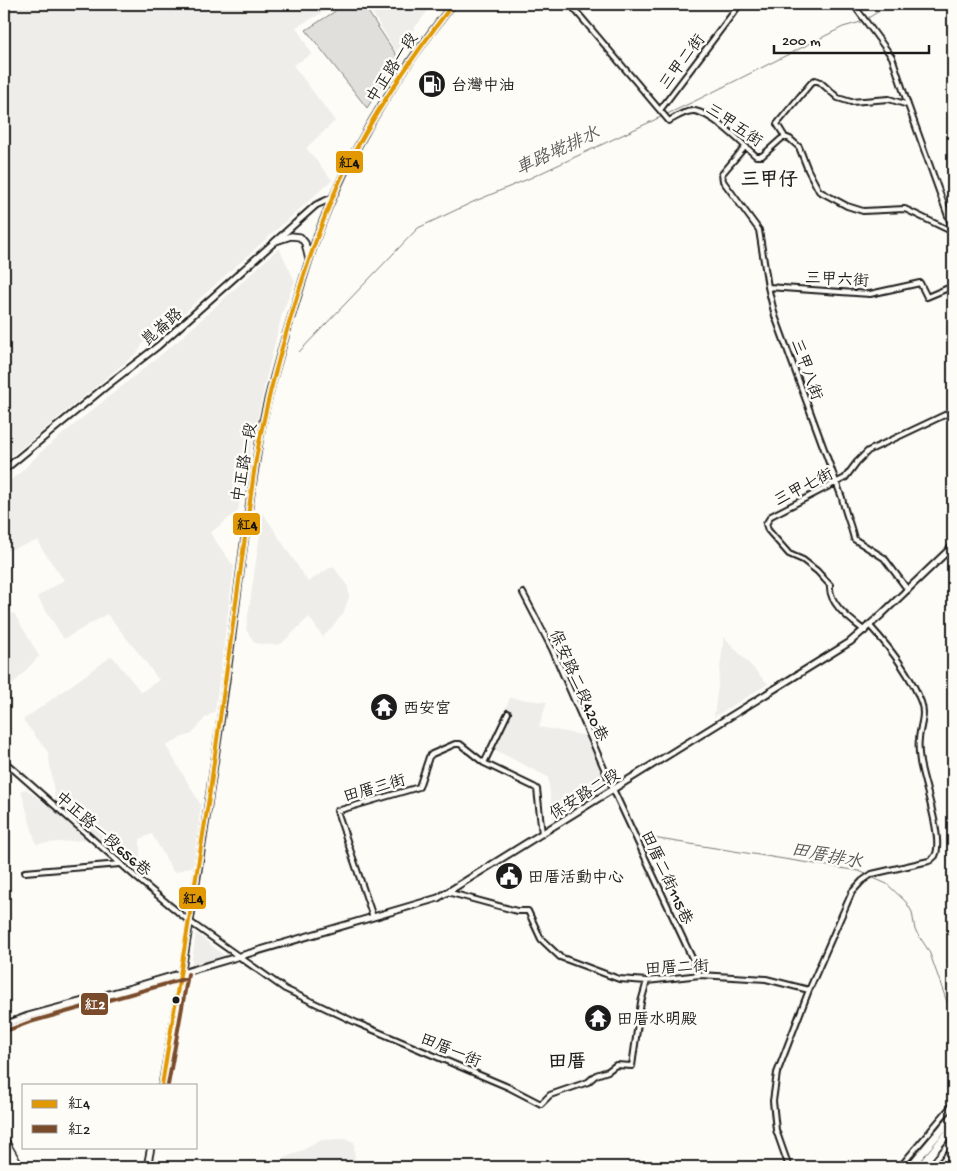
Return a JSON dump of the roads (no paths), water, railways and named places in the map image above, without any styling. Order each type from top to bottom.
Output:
[{"type":"highway","points":[[910,1167],[953,1116]]},
{"type":"highway","points":[[920,1167],[953,1127]]},
{"type":"highway","points":[[4,1140],[19,1167]]},
{"type":"highway","points":[[4,1157],[9,1167]]},
{"type":"main road","name":"中正路一段","points":[[162,1084],[182,973],[222,711],[249,508],[262,428],[277,364],[309,260],[332,198],[364,136],[396,82],[453,4]]},
{"type":"main road","points":[[276,241],[291,236],[300,237],[305,243],[309,260]]},
{"type":"main road","points":[[147,1167],[151,1148]]},
{"type":"street","points":[[570,4],[660,110]]},
{"type":"street","name":"三甲二街","points":[[660,110],[740,4]]},
{"type":"street","points":[[853,4],[892,57],[953,231]]},
{"type":"street","points":[[785,137],[777,124],[810,83],[815,80],[820,82],[838,98],[851,102],[889,99],[908,105]]},
{"type":"street","name":"三甲五街","points":[[660,110],[669,120],[687,112],[695,111],[711,119],[756,156],[762,156],[785,137],[790,139],[800,148],[819,192],[863,212],[905,209],[953,231]]},
{"type":"street","name":"三甲八街","points":[[745,147],[722,174],[724,181],[758,230],[775,316],[842,498],[845,514],[851,526],[854,539],[884,558],[908,590]]},
{"type":"street","name":"崑崙路","points":[[4,470],[158,346],[316,205],[332,198]]},
{"type":"street","name":"三甲六街","points":[[768,287],[870,294],[920,284],[927,297],[953,286]]},
{"type":"street","name":"三甲七街","points":[[865,630],[837,606],[829,589],[830,585],[803,560],[789,554],[768,530],[766,524],[771,516],[845,478],[868,451],[953,411]]},
{"type":"street","name":"保安路二段","points":[[4,1025],[28,1016],[438,898],[833,654],[870,626],[953,546]]},
{"type":"street","name":"保安路二段420巷","points":[[523,593],[552,649],[613,789]]},
{"type":"street","points":[[789,1167],[776,1130],[773,1102],[777,1073],[809,990],[852,892],[870,875],[930,861],[935,856],[937,848],[932,807],[920,762],[919,740],[923,709],[902,665],[870,626]]},
{"type":"street","points":[[484,763],[508,713]]},
{"type":"street","name":"田厝三街","points":[[373,917],[337,811],[419,787],[429,756],[455,744],[460,744],[465,746],[484,763],[534,787],[537,790],[542,834]]},
{"type":"street","name":"中正路一段656巷","points":[[4,761],[120,864],[190,922]]},
{"type":"street","name":"田厝二街115巷","points":[[613,789],[700,975]]},
{"type":"street","points":[[25,872],[120,864]]},
{"type":"street","name":"田厝二街","points":[[447,892],[517,911],[528,911],[541,939],[560,957],[619,979],[647,981],[700,975],[766,979],[809,990]]},
{"type":"street","name":"田厝一街","points":[[190,922],[285,989],[357,1023],[508,1087],[541,1104],[550,1095],[588,1082],[596,1075],[608,1071],[616,1065],[632,1066],[641,1002],[647,981]]},
{"type":"street","points":[[900,1167],[953,1104]]},
{"type":"street","points":[[929,1167],[953,1138]]},
{"type":"waterway","name":"車路墘排水","points":[[868,18],[891,4]]},
{"type":"waterway","name":"車路墘排水","points":[[299,352],[418,228],[695,101],[843,27],[861,22]]},
{"type":"waterway","name":"田厝排水","points":[[640,836],[859,871],[868,875]]},
{"type":"waterway","name":"田厝排水","points":[[871,877],[887,884],[906,902],[912,912],[915,930],[929,951],[953,1019]]},
{"type":"place","name":"台灣中油","points":[[432,84]]},
{"type":"place","name":"西安宮","points":[[384,707]]},
{"type":"place","name":"田厝活動中心","points":[[509,876]]},
{"type":"place","name":"田厝水明殿","points":[[598,1018]]},
{"type":"district","name":"三甲仔","points":[[769,178]]},
{"type":"district","name":"田厝","points":[[567,1060]]}]
